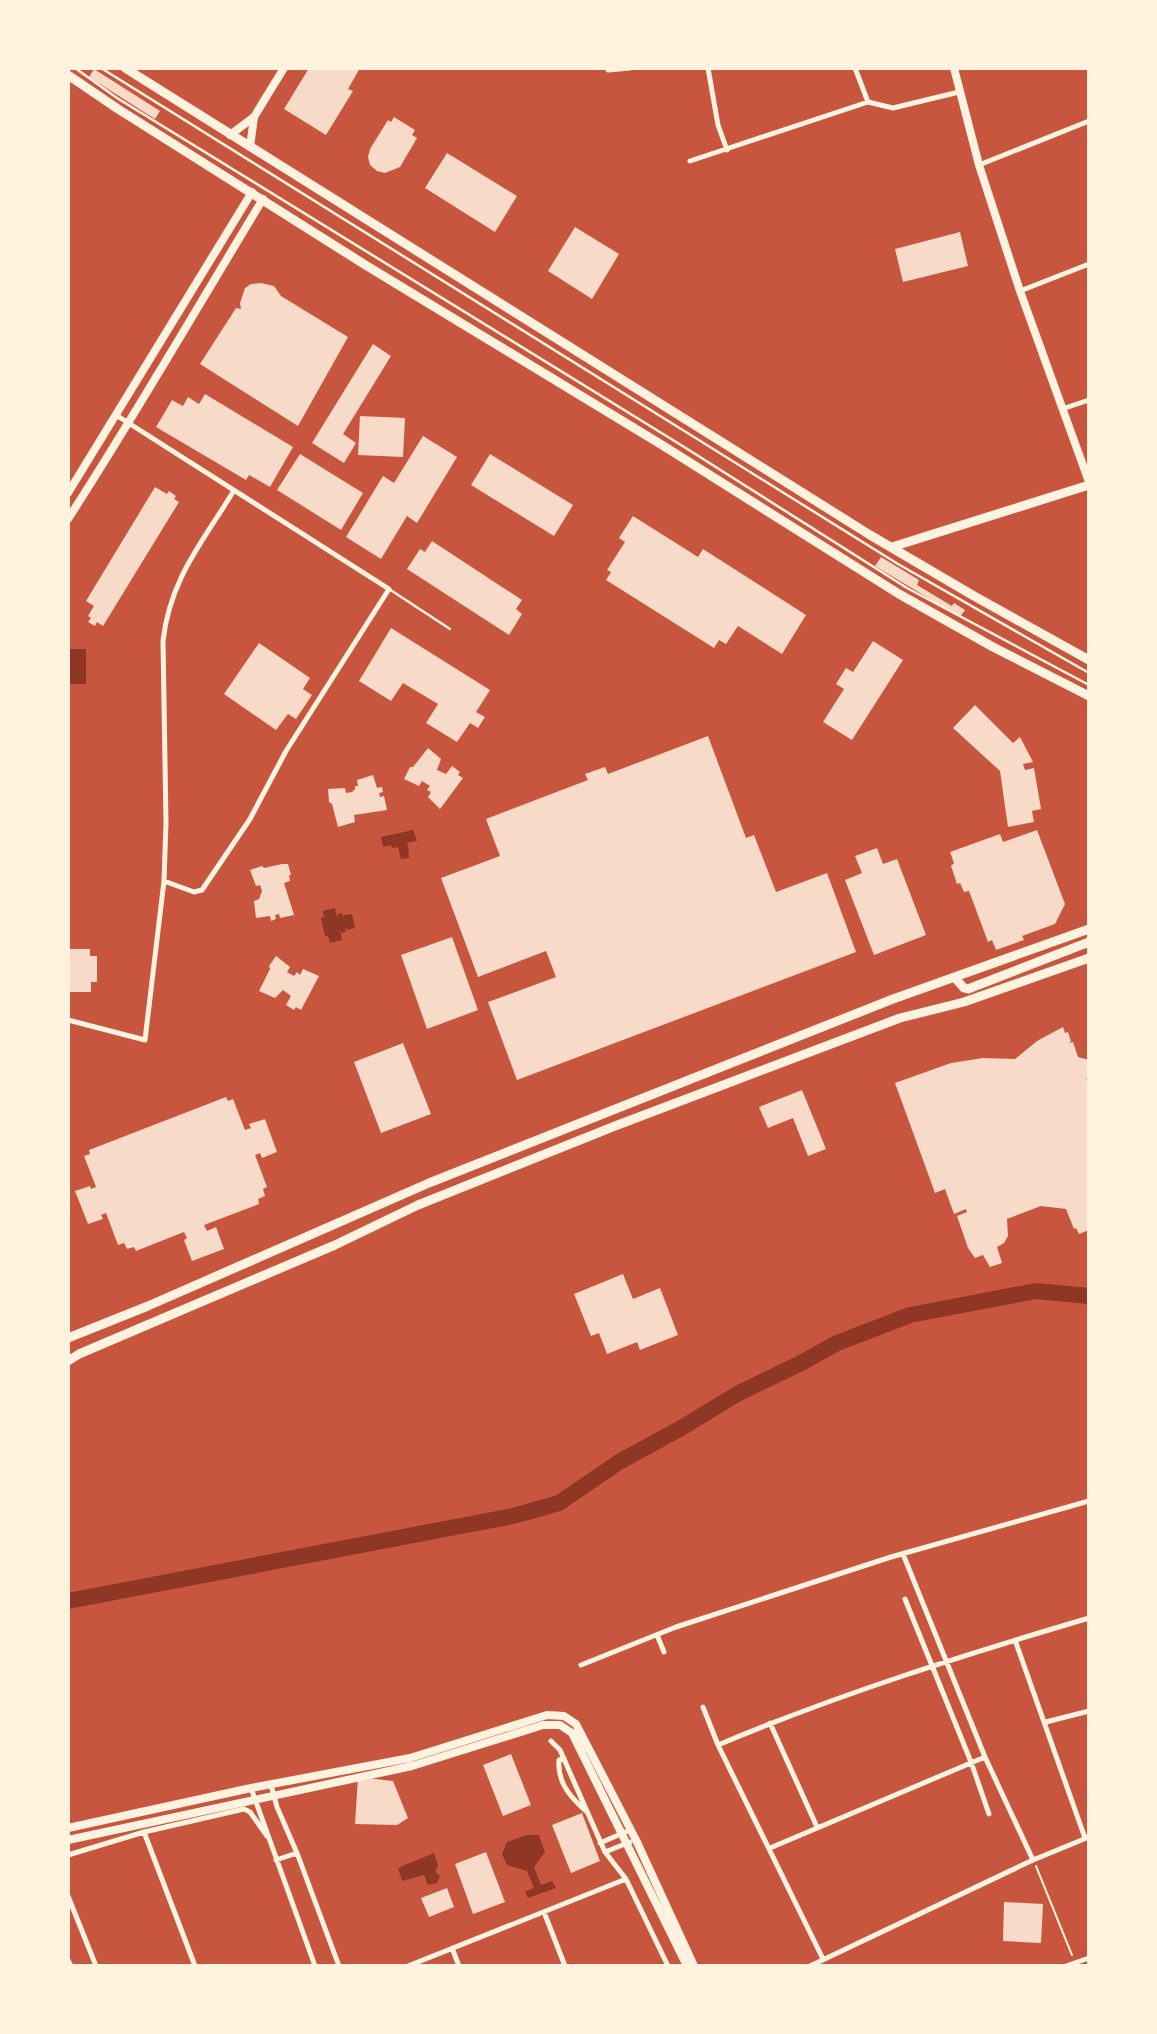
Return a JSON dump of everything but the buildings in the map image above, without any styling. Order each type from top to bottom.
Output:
[{"type":"main road","points":[[125,68],[892,547],[1089,660]]},
{"type":"main road","points":[[230,135],[254,117],[284,68]]},
{"type":"main road","points":[[892,547],[1089,483],[1020,291],[979,165],[954,68]]},
{"type":"main road","points":[[68,75],[367,266],[662,445],[889,588],[949,624],[1089,696]]},
{"type":"main road","points":[[250,147],[254,117]]},
{"type":"main road","points":[[68,493],[252,192]]},
{"type":"main road","points":[[68,519],[129,424],[171,349],[263,199]]},
{"type":"main road","points":[[228,231],[239,238]]},
{"type":"main road","points":[[212,256],[224,263]]},
{"type":"main road","points":[[159,342],[171,349]]},
{"type":"main road","points":[[1058,681],[1089,687]]},
{"type":"main road","points":[[72,1336],[148,1306],[429,1183],[878,1005],[1089,929]]},
{"type":"main road","points":[[955,978],[968,989],[1089,942]]},
{"type":"main road","points":[[68,1359],[335,1245],[418,1205],[599,1133],[900,1018],[964,1002],[1089,958]]},
{"type":"main road","points":[[593,1118],[599,1133]]},
{"type":"main road","points":[[148,1306],[145,1317],[154,1322]]},
{"type":"main road","points":[[68,1828],[251,1788],[410,1758],[556,1714],[576,1724],[626,1832],[627,1843],[687,1966]]},
{"type":"main road","points":[[68,1840],[412,1766],[543,1725],[556,1724],[564,1726],[572,1733],[626,1832],[636,1840],[694,1966]]},
{"type":"street","points":[[608,70],[630,68]]},
{"type":"street","points":[[708,68],[718,125],[727,150]]},
{"type":"street","points":[[855,68],[868,103]]},
{"type":"street","points":[[690,161],[868,103],[893,108],[959,92]]},
{"type":"street","points":[[979,165],[1089,121]]},
{"type":"street","points":[[1020,291],[1089,264]]},
{"type":"street","points":[[1062,409],[1089,400]]},
{"type":"street","points":[[116,415],[388,589],[286,751],[250,819],[202,890],[194,892],[164,881]]},
{"type":"street","points":[[68,1020],[145,1040],[164,881],[165,620],[179,578],[233,492]]},
{"type":"street","points":[[581,1665],[657,1635],[903,1554],[1089,1501]]},
{"type":"street","points":[[903,1554],[985,1757],[1033,1860]]},
{"type":"street","points":[[905,1599],[971,1762],[989,1814]]},
{"type":"street","points":[[718,1745],[770,1723],[947,1661],[1089,1618]]},
{"type":"street","points":[[657,1635],[664,1652]]},
{"type":"street","points":[[810,1966],[1033,1860],[1087,1838],[1015,1640]]},
{"type":"street","points":[[703,1707],[718,1745],[823,1959]]},
{"type":"street","points":[[1046,1722],[1089,1711]]},
{"type":"street","points":[[770,1723],[817,1827]]},
{"type":"street","points":[[551,1741],[558,1746],[600,1843],[626,1879],[668,1966]]},
{"type":"street","points":[[770,1848],[985,1757]]},
{"type":"street","points":[[564,1758],[559,1760],[558,1771],[568,1796],[587,1813]]},
{"type":"street","points":[[271,1785],[339,1966]]},
{"type":"street","points":[[251,1788],[316,1966]]},
{"type":"street","points":[[68,1855],[144,1832],[244,1810],[250,1812],[267,1836]]},
{"type":"street","points":[[144,1832],[195,1966]]},
{"type":"street","points":[[600,1843],[626,1832]]},
{"type":"street","points":[[605,1852],[636,1840]]},
{"type":"street","points":[[276,1860],[297,1853]]},
{"type":"street","points":[[408,1966],[626,1879]]},
{"type":"street","points":[[68,1896],[96,1966]]},
{"type":"street","points":[[544,1912],[565,1966]]},
{"type":"street","points":[[452,1948],[458,1966]]},
{"type":"street","points":[[1066,1966],[1089,1958]]},
{"type":"lane","points":[[75,68],[117,98],[681,445],[898,583],[1089,687]]},
{"type":"lane","points":[[101,68],[874,550],[983,615],[1089,673]]},
{"type":"lane","points":[[388,589],[450,629]]},
{"type":"path","points":[[1033,1860],[1075,1964]]},
{"type":"shaded area","points":[[68,649],[86,649],[86,684],[68,684]]},
{"type":"shaded area","points":[[413,830],[417,841],[406,843],[409,858],[401,859],[398,847],[383,847],[381,837]]},
{"type":"shaded area","points":[[335,908],[337,918],[338,914],[342,913],[344,918],[344,915],[352,914],[355,928],[347,930],[345,927],[346,932],[342,933],[340,930],[342,940],[330,943],[328,936],[325,936],[321,918],[324,917],[323,911]]},
{"type":"shaded area","points":[[526,1835],[539,1835],[545,1852],[534,1867],[541,1885],[552,1881],[556,1888],[528,1898],[525,1892],[534,1888],[527,1871],[507,1865],[502,1854],[507,1842]]},
{"type":"shaded area","points":[[434,1853],[438,1865],[435,1872],[440,1876],[437,1883],[428,1885],[424,1875],[402,1881],[398,1868]]},
{"type":"waterway","points":[[68,1601],[513,1516],[559,1503],[619,1462],[737,1394],[837,1343],[910,1315],[1036,1291],[1089,1296]]}]
